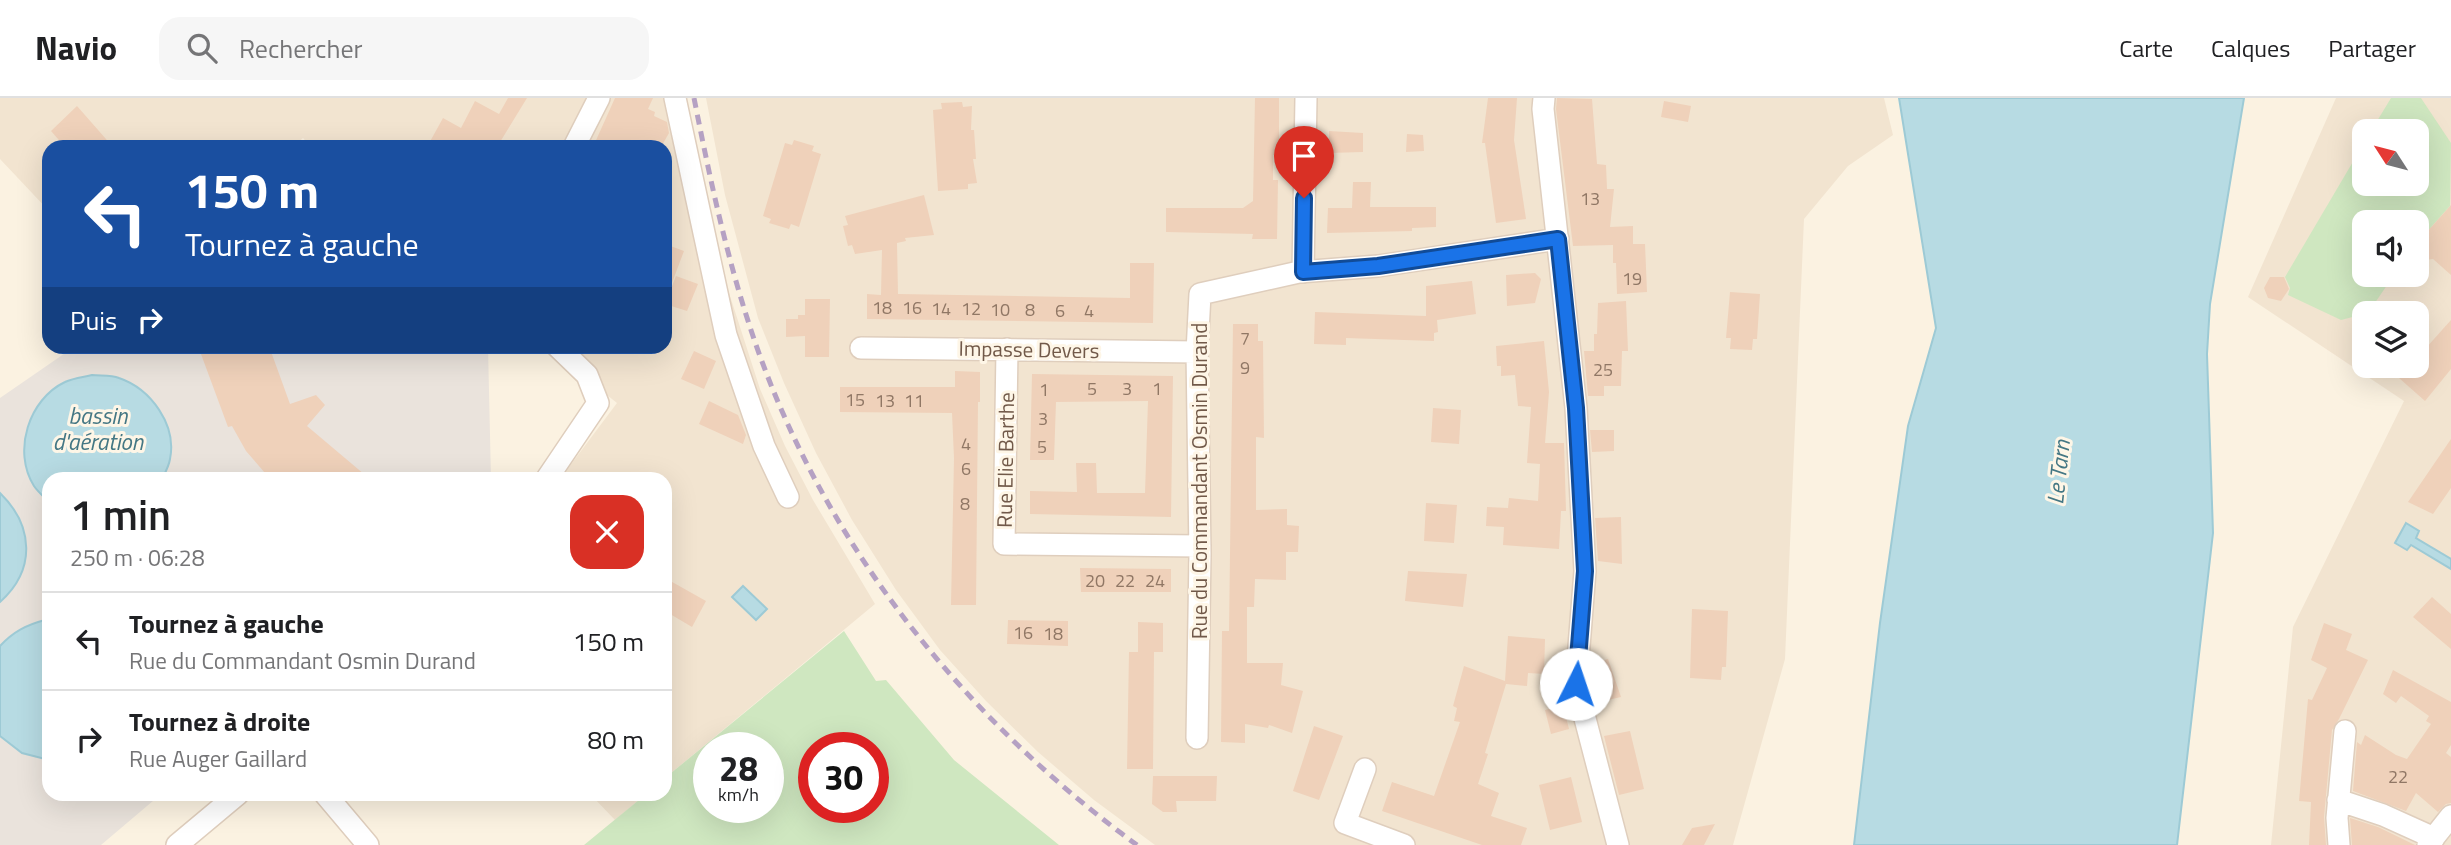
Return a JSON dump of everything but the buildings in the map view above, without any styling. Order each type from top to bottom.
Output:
[{"type":"street","points":[[578,140],[599,98]]},
{"type":"street","points":[[675,98],[726,335],[764,446],[788,497]]},
{"type":"street","points":[[1303,272],[1306,98]]},
{"type":"street","points":[[1544,98],[1543,109],[1576,408],[1585,571],[1576,684],[1618,845]]},
{"type":"street","name":"Rue du Commandant Osmin Durand","points":[[1198,738],[1200,546],[1197,352],[1200,293],[1303,272],[1378,266],[1558,239]]},
{"type":"street","name":"Impasse Devers","points":[[861,348],[1197,352]]},
{"type":"street","name":"Rue Elie Barthe","points":[[1007,349],[1004,544],[1200,546]]},
{"type":"street","points":[[551,472],[598,402],[587,375],[565,354]]},
{"type":"street","points":[[2339,845],[2338,800],[2345,731]]},
{"type":"street","points":[[1365,769],[1345,823],[1404,845]]},
{"type":"street","points":[[2338,800],[2383,815],[2431,842],[2451,816]]},
{"type":"street","points":[[177,845],[230,801]]},
{"type":"street","points":[[331,801],[368,845]]},
{"type":"shaded area","points":[[0,98],[684,98],[720,265],[760,389],[813,500],[875,604],[721,732],[693,732],[693,755],[672,772],[672,472],[565,472],[617,403],[556,354],[672,354],[672,140],[42,140],[42,204],[0,159]]},
{"type":"shaded area","points":[[706,98],[1884,98],[1893,135],[1848,166],[1804,219],[1785,659],[1733,845],[1155,845],[1094,800],[1038,752],[986,701],[940,650],[896,590],[852,520],[816,453],[758,318],[725,195]]},
{"type":"shaded area","points":[[2336,98],[2451,98],[2451,845],[2271,845],[2293,627],[2404,401],[2370,378],[2429,378],[2429,301],[2352,301],[2352,366],[2248,297]]},
{"type":"shaded area","points":[[64,354],[488,354],[491,472],[42,472],[42,801],[153,801],[101,845],[0,845],[0,398]]},
{"type":"shaded area","points":[[597,801],[638,801],[615,820]]},
{"type":"green space","points":[[2391,98],[2421,98],[2451,143],[2450,206],[2429,230],[2429,210],[2352,210],[2352,287],[2386,287],[2376,301],[2352,301],[2352,317],[2341,320],[2288,295],[2290,288],[2285,277],[2352,163],[2352,196],[2429,196],[2429,119],[2378,119]]},
{"type":"green space","points":[[844,631],[876,681],[886,680],[954,760],[1059,845],[584,845],[638,801],[672,801],[672,772],[693,755],[693,823],[784,823],[784,732],[721,732]]},
{"type":"water","name":"Le Tarn","points":[[1899,98],[2244,98],[2210,304],[2207,354],[2213,533],[2177,845],[1854,845],[1880,623],[1908,426],[1936,328]]},
{"type":"water","name":"bassin d'aération","points":[[92,375],[119,378],[131,383],[151,399],[165,421],[169,434],[170,459],[165,472],[42,472],[42,495],[34,486],[24,457],[28,427],[42,400],[52,390],[68,381]]},
{"type":"water","points":[[0,493],[19,519],[26,548],[20,576],[0,602]]},
{"type":"water","points":[[2406,523],[2419,531],[2416,538],[2451,559],[2451,569],[2411,545],[2407,550],[2395,543]]},
{"type":"water","points":[[743,586],[767,609],[756,620],[732,597]]},
{"type":"water","points":[[42,621],[42,758],[22,753],[0,736],[0,646],[32,624]]},
{"type":"railway","points":[[694,98],[718,212],[749,324],[778,402],[813,476],[855,547],[902,615],[954,679],[1011,738],[1072,794],[1137,845]]},
{"type":"route","points":[[1304,198],[1303,272],[1378,266],[1558,239],[1576,408],[1585,571],[1576,684]]}]
